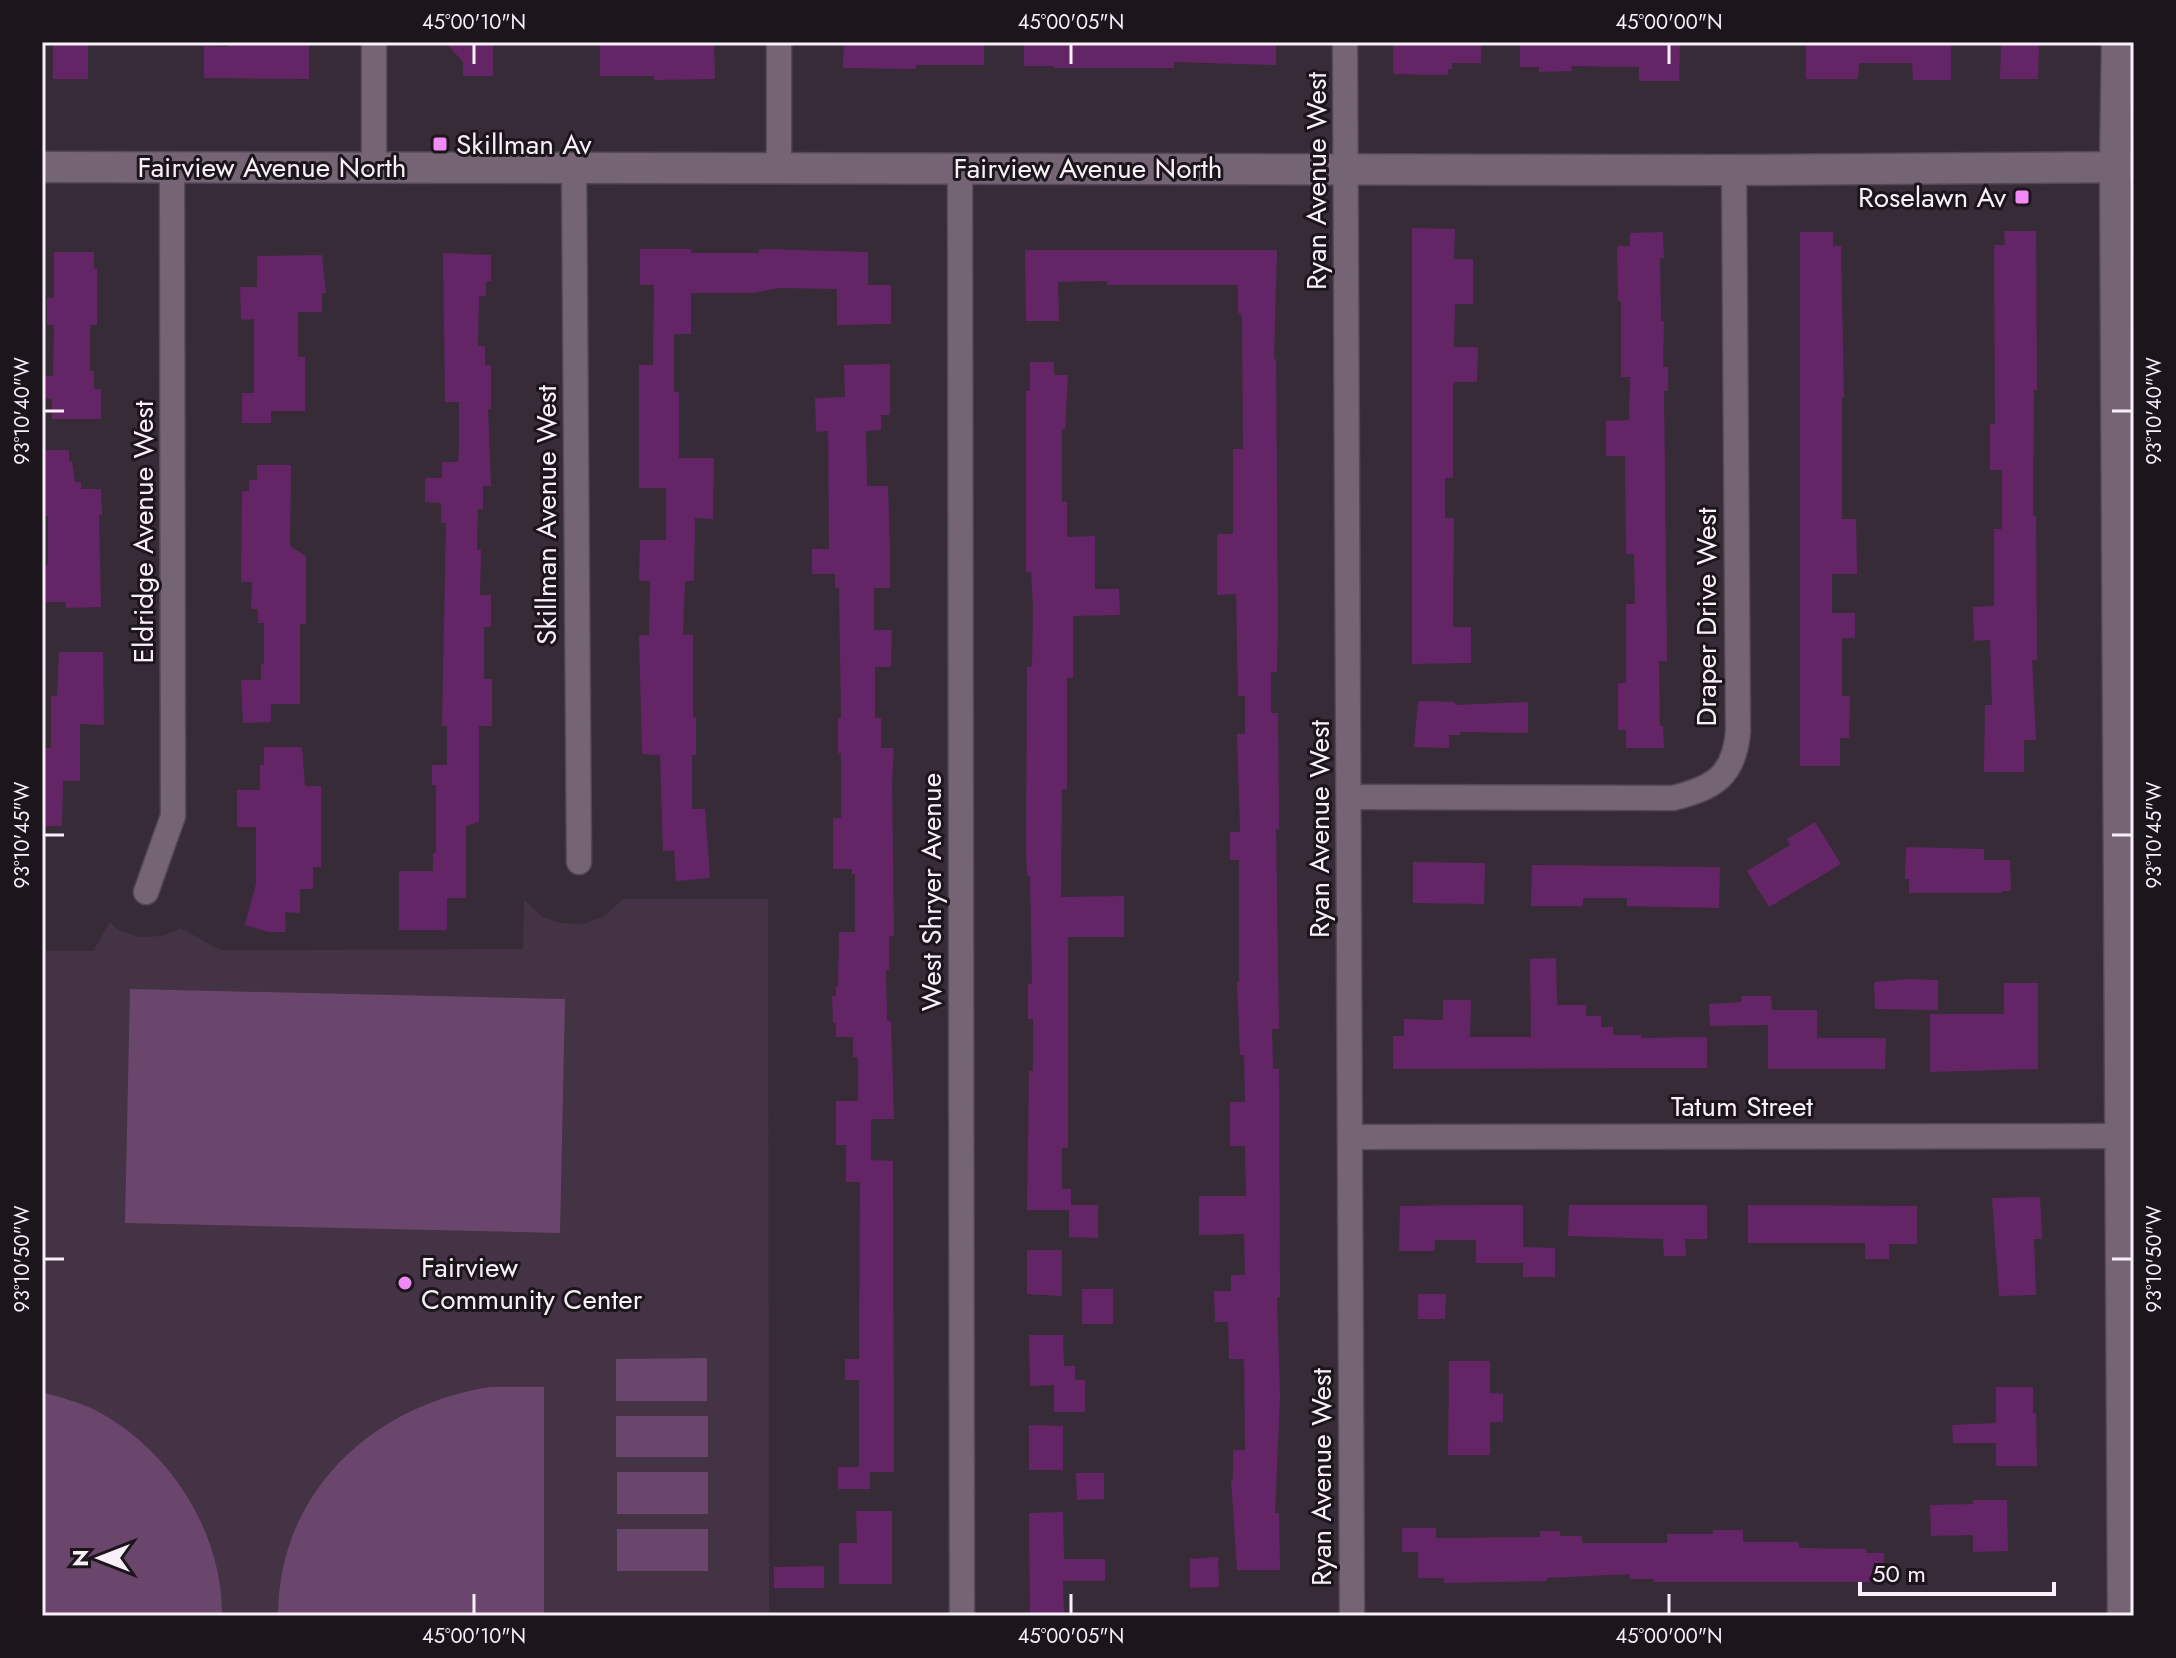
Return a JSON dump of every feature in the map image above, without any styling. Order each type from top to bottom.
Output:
[{"type":"street","points":[[374,42],[374,167]]},
{"type":"street","points":[[779,42],[779,168]]},
{"type":"street","name":"Ryan Avenue West","points":[[1345,42],[1352,1616]]},
{"type":"street","points":[[2117,42],[2124,167],[2128,1481],[2123,1616]]},
{"type":"street","name":"Fairview Avenue North","points":[[42,167],[1734,170],[2124,167]]},
{"type":"street","name":"Eldridge Avenue West","points":[[146,892],[173,816],[172,167]]},
{"type":"street","name":"Skillman Avenue West","points":[[574,168],[579,862]]},
{"type":"street","name":"West Shryer Avenue","points":[[960,168],[962,1616]]},
{"type":"street","name":"Draper Drive West","points":[[1349,797],[1673,798],[1713,784],[1727,770],[1735,754],[1738,732],[1734,170]]},
{"type":"street","name":"Tatum Street","points":[[1350,1137],[2127,1136]]},
{"type":"shaded area","name":"Fairview Community Center","points":[[623,899],[768,899],[769,1616],[42,1616],[42,951],[93,951],[110,922],[118,930],[139,937],[162,936],[181,928],[220,950],[523,949],[524,900],[543,917],[559,923],[583,924],[605,916]]},
{"type":"shaded area","points":[[130,989],[565,999],[560,1233],[125,1223]]},
{"type":"shaded area","points":[[707,1358],[707,1401],[616,1401],[616,1359]]},
{"type":"shaded area","points":[[490,1387],[544,1387],[544,1616],[278,1616],[282,1571],[295,1530],[314,1494],[340,1462],[372,1435],[408,1413],[447,1397]]},
{"type":"shaded area","points":[[42,1392],[89,1407],[122,1426],[168,1470],[202,1524],[220,1585],[222,1616],[42,1616]]},
{"type":"shaded area","points":[[616,1416],[708,1416],[708,1457],[616,1457]]},
{"type":"shaded area","points":[[617,1472],[708,1472],[708,1514],[617,1514]]},
{"type":"shaded area","points":[[617,1529],[708,1529],[708,1571],[617,1571]]},
{"type":"building","points":[[53,42],[88,42],[88,79],[53,79]]},
{"type":"building","points":[[228,42],[309,43],[309,79],[204,78],[204,46],[228,47]]},
{"type":"building","points":[[445,42],[493,42],[493,76],[463,76],[463,62]]},
{"type":"building","points":[[600,42],[714,42],[715,79],[654,80],[654,76],[600,76]]},
{"type":"building","points":[[844,42],[984,42],[984,65],[916,65],[916,69],[843,68]]},
{"type":"building","points":[[1024,42],[1276,42],[1276,65],[1174,62],[1174,68],[1024,66]]},
{"type":"building","points":[[1393,42],[1481,42],[1481,63],[1452,63],[1448,75],[1393,74]]},
{"type":"building","points":[[1520,42],[1680,42],[1679,81],[1639,81],[1639,67],[1571,66],[1572,71],[1539,72],[1539,67],[1520,67]]},
{"type":"building","points":[[1806,42],[1951,42],[1951,80],[1913,80],[1912,63],[1859,63],[1858,79],[1806,79]]},
{"type":"building","points":[[2001,42],[2039,42],[2038,79],[2000,79]]},
{"type":"building","points":[[1412,228],[1455,229],[1454,259],[1473,259],[1473,304],[1455,304],[1454,347],[1478,347],[1477,382],[1453,384],[1453,478],[1445,478],[1445,518],[1454,518],[1453,627],[1471,627],[1471,663],[1412,664]]},
{"type":"building","points":[[2004,231],[2036,231],[2037,390],[2034,390],[2033,516],[2036,516],[2037,660],[2032,660],[2036,740],[2024,740],[2024,772],[1984,772],[1985,705],[1992,705],[1990,640],[1974,641],[1973,607],[1994,606],[1994,529],[2002,529],[2002,470],[1990,470],[1990,424],[1995,424],[1994,245],[2005,245]]},
{"type":"building","points":[[1663,232],[1664,258],[1660,258],[1661,321],[1664,321],[1663,367],[1668,367],[1668,391],[1664,391],[1667,661],[1659,661],[1660,726],[1663,726],[1664,748],[1626,748],[1626,730],[1618,730],[1618,683],[1626,683],[1626,604],[1635,604],[1634,554],[1626,554],[1625,456],[1606,456],[1606,421],[1629,420],[1630,377],[1621,377],[1617,246],[1630,246],[1630,233]]},
{"type":"building","points":[[1800,232],[1833,232],[1833,246],[1841,246],[1844,398],[1842,519],[1856,519],[1857,574],[1832,574],[1832,613],[1855,613],[1855,638],[1842,638],[1842,696],[1850,696],[1849,738],[1840,738],[1840,766],[1800,766]]},
{"type":"building","points":[[640,249],[691,249],[691,253],[759,253],[759,249],[868,252],[868,285],[891,285],[891,324],[837,325],[837,289],[780,288],[753,293],[691,293],[691,334],[674,334],[674,392],[679,392],[679,458],[714,458],[713,519],[695,518],[694,581],[685,581],[683,635],[693,635],[696,755],[692,755],[692,809],[705,809],[710,878],[676,881],[674,850],[663,851],[660,755],[642,754],[639,635],[649,635],[650,581],[639,581],[640,540],[666,540],[666,488],[639,488],[639,365],[653,365],[654,285],[640,285]]},
{"type":"building","points":[[1025,250],[1277,250],[1274,359],[1278,627],[1277,672],[1271,672],[1271,713],[1278,713],[1279,1029],[1272,1029],[1273,1069],[1279,1069],[1280,1297],[1277,1298],[1280,1397],[1275,1513],[1279,1513],[1280,1570],[1237,1570],[1231,1479],[1233,1450],[1245,1450],[1244,1359],[1229,1359],[1228,1322],[1215,1322],[1214,1291],[1231,1291],[1231,1275],[1245,1275],[1244,1234],[1199,1235],[1199,1196],[1246,1196],[1245,1146],[1230,1146],[1230,1102],[1245,1102],[1237,982],[1239,860],[1230,860],[1230,832],[1240,832],[1237,734],[1245,734],[1245,696],[1238,696],[1236,594],[1217,595],[1217,534],[1233,534],[1233,449],[1243,447],[1242,324],[1241,313],[1238,313],[1238,285],[1058,282],[1059,321],[1026,321]]},
{"type":"building","points":[[54,252],[94,252],[97,325],[90,325],[90,371],[94,371],[94,389],[101,389],[101,419],[52,419],[52,399],[42,398],[42,376],[53,376],[54,325],[47,325],[47,298],[54,298]]},
{"type":"building","points":[[443,253],[491,255],[491,282],[486,281],[486,296],[479,296],[478,346],[485,346],[485,365],[491,365],[491,409],[488,409],[491,486],[483,486],[483,509],[478,509],[477,550],[481,550],[480,595],[491,595],[491,627],[484,627],[484,679],[492,679],[492,726],[479,726],[479,822],[466,826],[466,898],[447,898],[447,930],[399,930],[399,871],[433,871],[436,785],[432,785],[432,765],[447,765],[447,726],[442,726],[446,523],[441,523],[441,503],[425,502],[425,478],[442,478],[442,462],[458,462],[459,451],[459,402],[445,402]]},
{"type":"building","points":[[322,255],[326,293],[322,293],[322,312],[298,312],[298,357],[305,357],[305,411],[271,411],[271,423],[242,423],[242,393],[254,393],[254,319],[241,320],[240,287],[257,287],[257,256]]},
{"type":"building","points":[[1030,362],[1054,362],[1054,375],[1068,375],[1065,429],[1062,429],[1062,502],[1067,502],[1067,537],[1095,536],[1095,589],[1119,589],[1120,615],[1073,616],[1073,678],[1067,678],[1067,789],[1062,789],[1061,897],[1124,896],[1124,937],[1068,937],[1068,1148],[1062,1148],[1062,1189],[1071,1189],[1071,1205],[1098,1205],[1098,1238],[1069,1237],[1069,1210],[1027,1210],[1029,1071],[1033,1071],[1033,1019],[1028,1019],[1028,984],[1032,984],[1030,876],[1027,876],[1026,852],[1027,667],[1032,667],[1033,605],[1031,572],[1026,572],[1026,391],[1030,391]]},
{"type":"building","points":[[890,364],[890,415],[881,415],[881,430],[866,431],[867,486],[888,486],[890,549],[890,588],[874,588],[874,630],[892,630],[891,667],[875,667],[875,718],[881,718],[881,748],[894,748],[894,936],[889,936],[889,970],[886,970],[894,1119],[871,1119],[871,1160],[893,1161],[894,1472],[870,1472],[870,1489],[838,1489],[838,1467],[859,1467],[859,1380],[845,1380],[845,1359],[859,1359],[860,1182],[846,1182],[846,1145],[836,1145],[836,1101],[858,1101],[858,1057],[853,1057],[853,1037],[836,1037],[832,996],[836,996],[838,986],[839,932],[855,932],[855,874],[852,874],[852,869],[833,869],[833,818],[841,818],[841,753],[838,753],[838,718],[841,718],[839,588],[835,588],[835,574],[812,574],[812,549],[829,549],[828,431],[816,432],[815,398],[845,397],[844,365]]},
{"type":"building","points":[[42,450],[69,450],[75,482],[81,482],[81,489],[101,489],[101,607],[66,608],[66,602],[42,602],[42,565],[48,565],[48,516],[42,516]]},
{"type":"building","points":[[257,465],[291,465],[290,546],[306,556],[306,624],[300,624],[300,704],[271,704],[271,722],[243,723],[241,680],[261,680],[261,664],[264,664],[264,623],[258,623],[258,609],[251,609],[252,582],[241,582],[242,491],[249,491],[249,480],[257,480]]},
{"type":"building","points":[[59,652],[103,652],[104,725],[80,724],[80,781],[63,781],[62,826],[42,826],[42,748],[51,748],[51,696],[57,696]]},
{"type":"building","points":[[1418,701],[1455,702],[1455,705],[1528,702],[1528,733],[1460,732],[1460,735],[1449,735],[1449,748],[1414,747]]},
{"type":"building","points":[[264,747],[302,747],[305,786],[321,786],[321,867],[313,867],[313,889],[300,889],[300,913],[285,912],[286,932],[268,932],[245,925],[256,884],[256,827],[237,827],[237,790],[260,790]]},
{"type":"building","points":[[1815,822],[1841,864],[1769,907],[1747,871],[1790,845],[1787,839]]},
{"type":"building","points":[[1906,847],[1984,849],[1984,860],[2010,860],[2011,891],[1909,893],[1909,879],[1905,879]]},
{"type":"building","points":[[1413,862],[1485,863],[1484,904],[1413,903]]},
{"type":"building","points":[[1532,865],[1720,867],[1719,908],[1627,906],[1627,898],[1583,898],[1583,906],[1531,906]]},
{"type":"building","points":[[1556,958],[1557,1005],[1586,1005],[1586,1016],[1601,1016],[1601,1027],[1613,1027],[1613,1035],[1641,1035],[1641,1038],[1707,1037],[1707,1068],[1393,1069],[1393,1036],[1404,1036],[1404,1019],[1443,1020],[1443,1000],[1471,1000],[1470,1037],[1531,1037],[1530,959]]},
{"type":"building","points":[[1938,980],[1938,1010],[1875,1009],[1874,982]]},
{"type":"building","points":[[2004,983],[2038,983],[2038,1069],[1930,1072],[1930,1014],[2004,1014]]},
{"type":"building","points":[[1741,996],[1771,996],[1772,1010],[1817,1010],[1817,1038],[1886,1038],[1885,1069],[1768,1069],[1768,1025],[1710,1026],[1709,1004],[1742,1002]]},
{"type":"building","points":[[2040,1197],[2042,1239],[2034,1239],[2036,1295],[1999,1296],[1992,1198]]},
{"type":"building","points":[[1523,1205],[1523,1263],[1476,1263],[1476,1240],[1435,1240],[1434,1251],[1399,1251],[1400,1206]]},
{"type":"building","points":[[1569,1205],[1707,1205],[1707,1239],[1685,1239],[1686,1256],[1664,1256],[1663,1239],[1568,1236]]},
{"type":"building","points":[[1748,1205],[1917,1206],[1917,1244],[1889,1244],[1889,1259],[1865,1259],[1865,1243],[1748,1243]]},
{"type":"building","points":[[1523,1247],[1555,1248],[1555,1277],[1523,1277]]},
{"type":"building","points":[[1027,1250],[1062,1250],[1062,1296],[1027,1294]]},
{"type":"building","points":[[1082,1289],[1113,1289],[1113,1324],[1082,1324]]},
{"type":"building","points":[[1418,1294],[1446,1294],[1445,1319],[1418,1319]]},
{"type":"building","points":[[1029,1335],[1063,1335],[1064,1366],[1075,1366],[1075,1380],[1085,1380],[1085,1412],[1054,1412],[1054,1385],[1030,1386]]},
{"type":"building","points":[[1449,1361],[1490,1361],[1490,1393],[1503,1394],[1503,1422],[1490,1422],[1490,1455],[1448,1455]]},
{"type":"building","points":[[1996,1387],[2033,1387],[2037,1466],[1996,1466],[1996,1443],[1953,1443],[1952,1425],[1996,1423]]},
{"type":"building","points":[[1029,1425],[1063,1426],[1063,1470],[1029,1470]]},
{"type":"building","points":[[1076,1473],[1104,1473],[1104,1499],[1077,1500]]},
{"type":"building","points":[[1973,1500],[2007,1500],[2008,1551],[1973,1552],[1973,1535],[1931,1536],[1930,1505],[1973,1504]]},
{"type":"building","points":[[856,1511],[892,1511],[892,1584],[839,1584],[839,1543],[857,1543]]},
{"type":"building","points":[[1063,1512],[1064,1559],[1105,1559],[1105,1581],[1063,1581],[1064,1616],[1030,1616],[1029,1513]]},
{"type":"building","points":[[1402,1528],[1436,1528],[1436,1538],[1540,1537],[1540,1531],[1560,1531],[1560,1536],[1582,1536],[1582,1543],[1667,1543],[1667,1534],[1713,1534],[1713,1530],[1743,1530],[1743,1542],[1799,1542],[1799,1548],[1866,1549],[1866,1553],[1884,1553],[1883,1582],[1654,1582],[1654,1579],[1630,1579],[1630,1574],[1547,1578],[1547,1581],[1444,1583],[1444,1578],[1418,1578],[1418,1552],[1402,1552]]},
{"type":"building","points":[[1218,1557],[1219,1587],[1190,1588],[1190,1559]]},
{"type":"building","points":[[824,1566],[824,1588],[774,1588],[774,1567]]},
{"type":"place","name":"Skillman Av","points":[[440,144]]},
{"type":"place","name":"Roselawn Av","points":[[2022,197]]},
{"type":"place","name":"Fairview Community Center","points":[[405,1283]]}]
